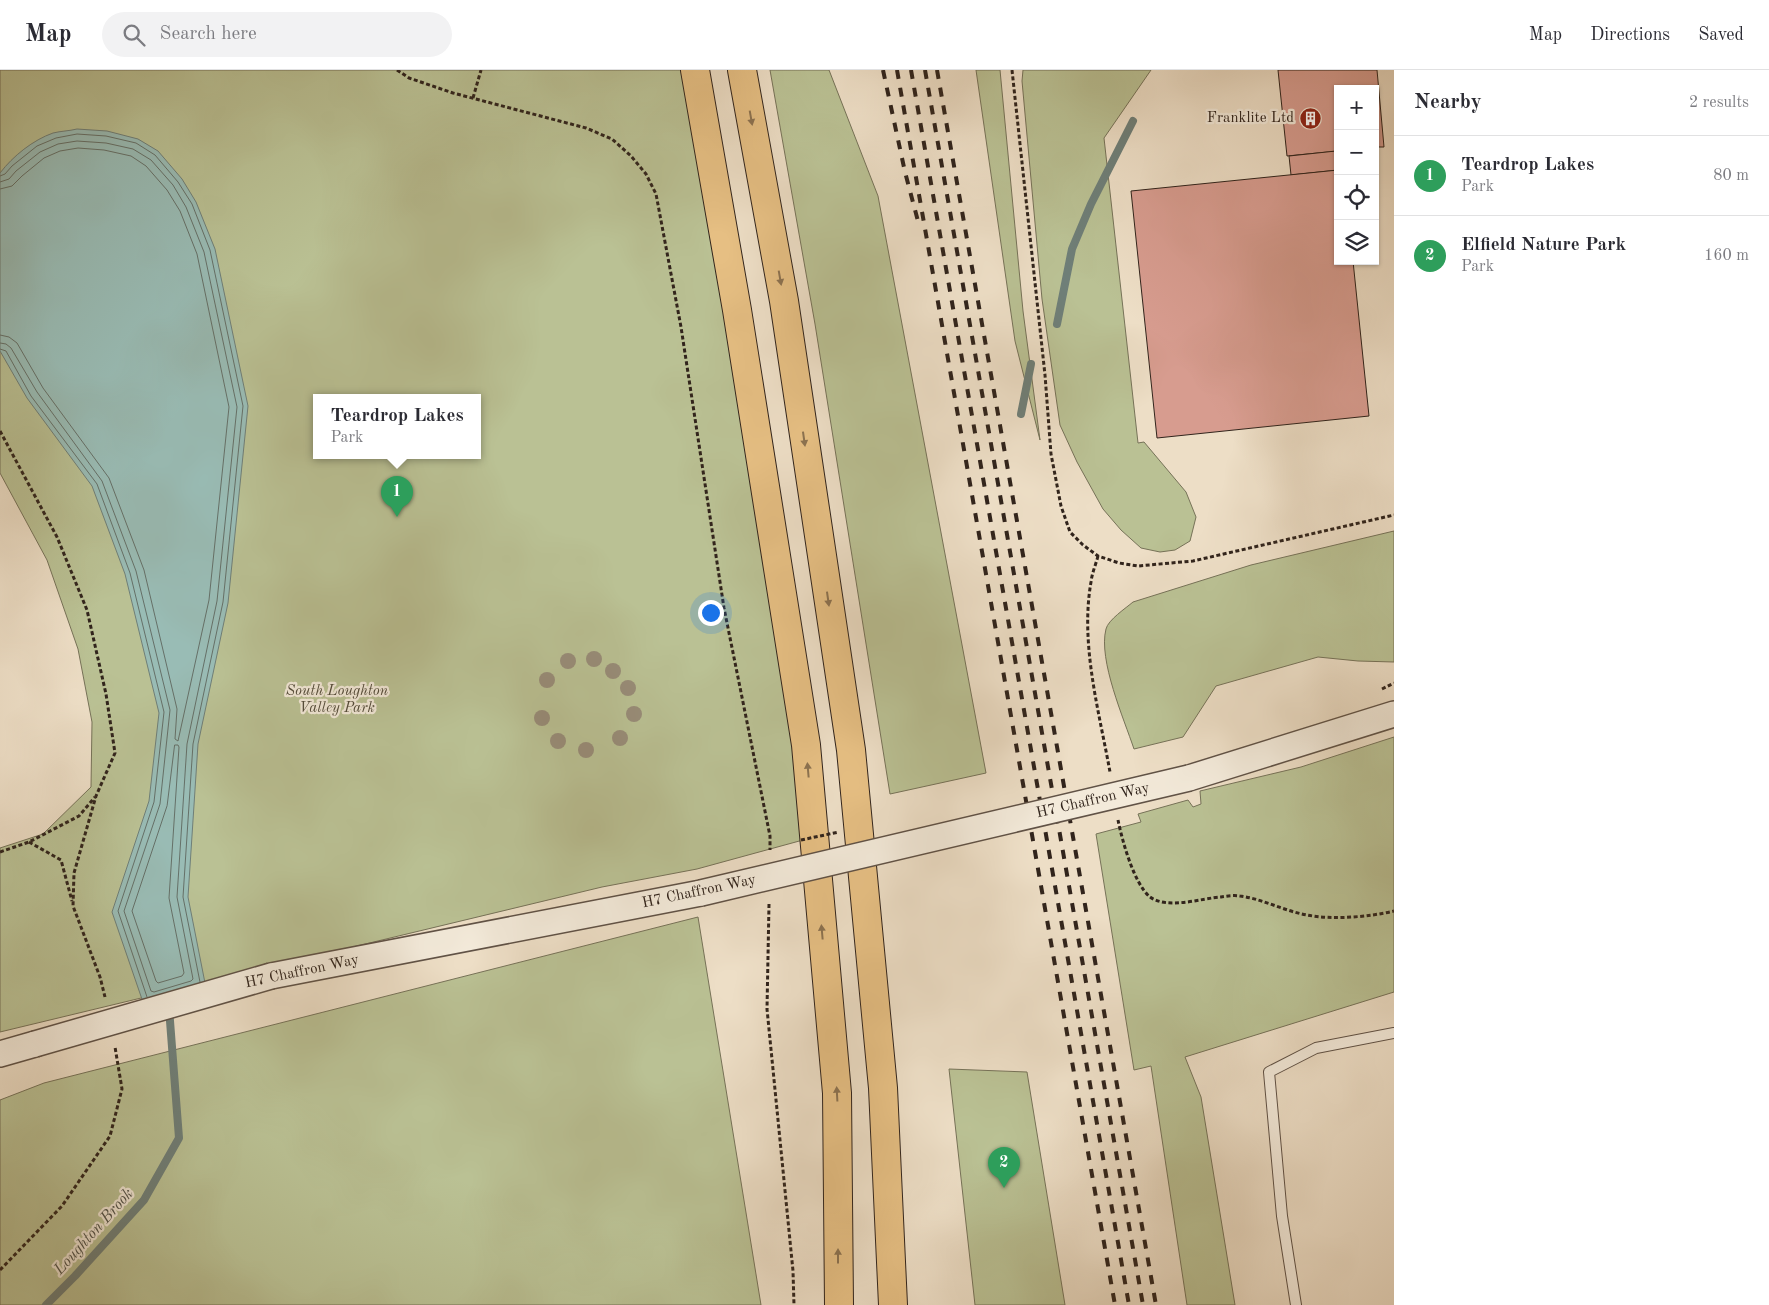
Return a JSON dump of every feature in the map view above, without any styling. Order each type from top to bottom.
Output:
[{"type":"highway","points":[[695,70],[737,310],[806,745],[837,1093],[839,1305]]},
{"type":"highway","points":[[742,70],[784,301],[851,750],[883,1088],[893,1305]]},
{"type":"street","name":"H7 Chaffron Way","points":[[0,1054],[271,976],[701,893],[1189,778],[1394,714]]},
{"type":"lane","points":[[1296,1305],[1282,1216],[1269,1072],[1316,1048],[1394,1032]]},
{"type":"path","points":[[397,70],[409,78],[473,98],[586,128],[612,139],[646,174],[656,194],[682,327],[724,608],[770,836],[770,856]]},
{"type":"path","points":[[473,98],[481,70]]},
{"type":"path","points":[[1012,70],[1053,463],[1061,506],[1070,532],[1098,556],[1119,563],[1138,566],[1193,561],[1394,516]]},
{"type":"path","points":[[0,430],[57,536],[87,610],[106,694],[115,752],[96,796],[74,873],[73,906]]},
{"type":"path","points":[[1098,556],[1091,580],[1088,637],[1091,668],[1103,732]]},
{"type":"path","points":[[0,852],[29,842],[78,816],[96,796]]},
{"type":"path","points":[[1121,832],[1135,876],[1150,897],[1165,902],[1183,903],[1207,897],[1239,896],[1307,915],[1347,917],[1394,911]]},
{"type":"path","points":[[29,842],[61,860],[73,906],[100,977],[106,1002]]},
{"type":"path","points":[[769,904],[767,1009],[793,1271],[794,1305]]},
{"type":"path","points":[[0,1270],[62,1206],[110,1136],[122,1089],[115,1046]]},
{"type":"green space","name":"South Loughton Valley Park","points":[[0,70],[695,70],[814,837],[697,869],[602,887],[0,1032],[0,848],[43,834],[91,787],[92,722],[78,649],[47,560],[0,473]]},
{"type":"green space","points":[[770,70],[829,70],[878,196],[986,773],[890,794],[815,324]]},
{"type":"green space","points":[[976,70],[1000,70],[1023,311],[1040,440],[1015,341]]},
{"type":"green space","points":[[1023,70],[1151,70],[1104,138],[1138,443],[1144,442],[1186,492],[1196,517],[1190,541],[1175,550],[1160,552],[1141,548],[1121,530],[1103,509],[1077,462],[1060,425],[1042,299],[1022,81]]},
{"type":"green space","points":[[1394,531],[1394,662],[1318,657],[1216,686],[1183,737],[1134,749],[1113,689],[1104,642],[1107,626],[1118,614],[1133,602],[1251,565]]},
{"type":"green space","points":[[1394,737],[1394,992],[1185,1057],[1201,1097],[1235,1305],[1187,1305],[1151,1066],[1134,1070],[1096,834],[1141,822],[1138,814],[1188,800],[1193,807],[1201,804],[1200,791],[1301,767]]},
{"type":"green space","points":[[698,917],[761,1305],[0,1305],[0,1100],[44,1083]]},
{"type":"green space","points":[[949,1069],[1027,1072],[1065,1305],[975,1305]]},
{"type":"water","points":[[77,129],[107,131],[138,139],[158,151],[182,179],[196,202],[215,249],[248,406],[228,603],[198,744],[188,897],[206,988],[145,1008],[112,912],[149,801],[159,713],[125,574],[92,486],[27,398],[0,351],[0,173],[17,155],[38,140],[53,133]]},
{"type":"building","name":"Franklite Ltd","points":[[1278,70],[1377,70],[1378,85],[1334,85],[1334,151],[1287,156]]},
{"type":"building","name":"Franklite Ltd","points":[[1379,92],[1384,147],[1379,147]]},
{"type":"building","points":[[1334,151],[1334,170],[1291,175],[1289,156]]},
{"type":"building","points":[[1334,170],[1334,265],[1353,265],[1369,416],[1157,438],[1131,191]]},
{"type":"waterway","points":[[1057,324],[1072,249],[1091,204],[1133,121]]},
{"type":"waterway","points":[[1021,414],[1031,364]]},
{"type":"waterway","name":"Loughton Brook","points":[[46,1305],[144,1200],[179,1138],[169,1008]]},
{"type":"railway","points":[[883,70],[905,172],[919,225]]},
{"type":"railway","points":[[897,70],[1115,1305]]},
{"type":"railway","points":[[911,70],[1129,1305]]},
{"type":"railway","points":[[925,70],[1143,1305]]},
{"type":"railway","points":[[937,70],[1156,1305]]},
{"type":"place","name":"Franklite Ltd","points":[[1310,118]]},
{"type":"place","name":"Teardrop Lakes","points":[[397,517]]},
{"type":"place","name":"Elfield Nature Park","points":[[1004,1188]]}]
